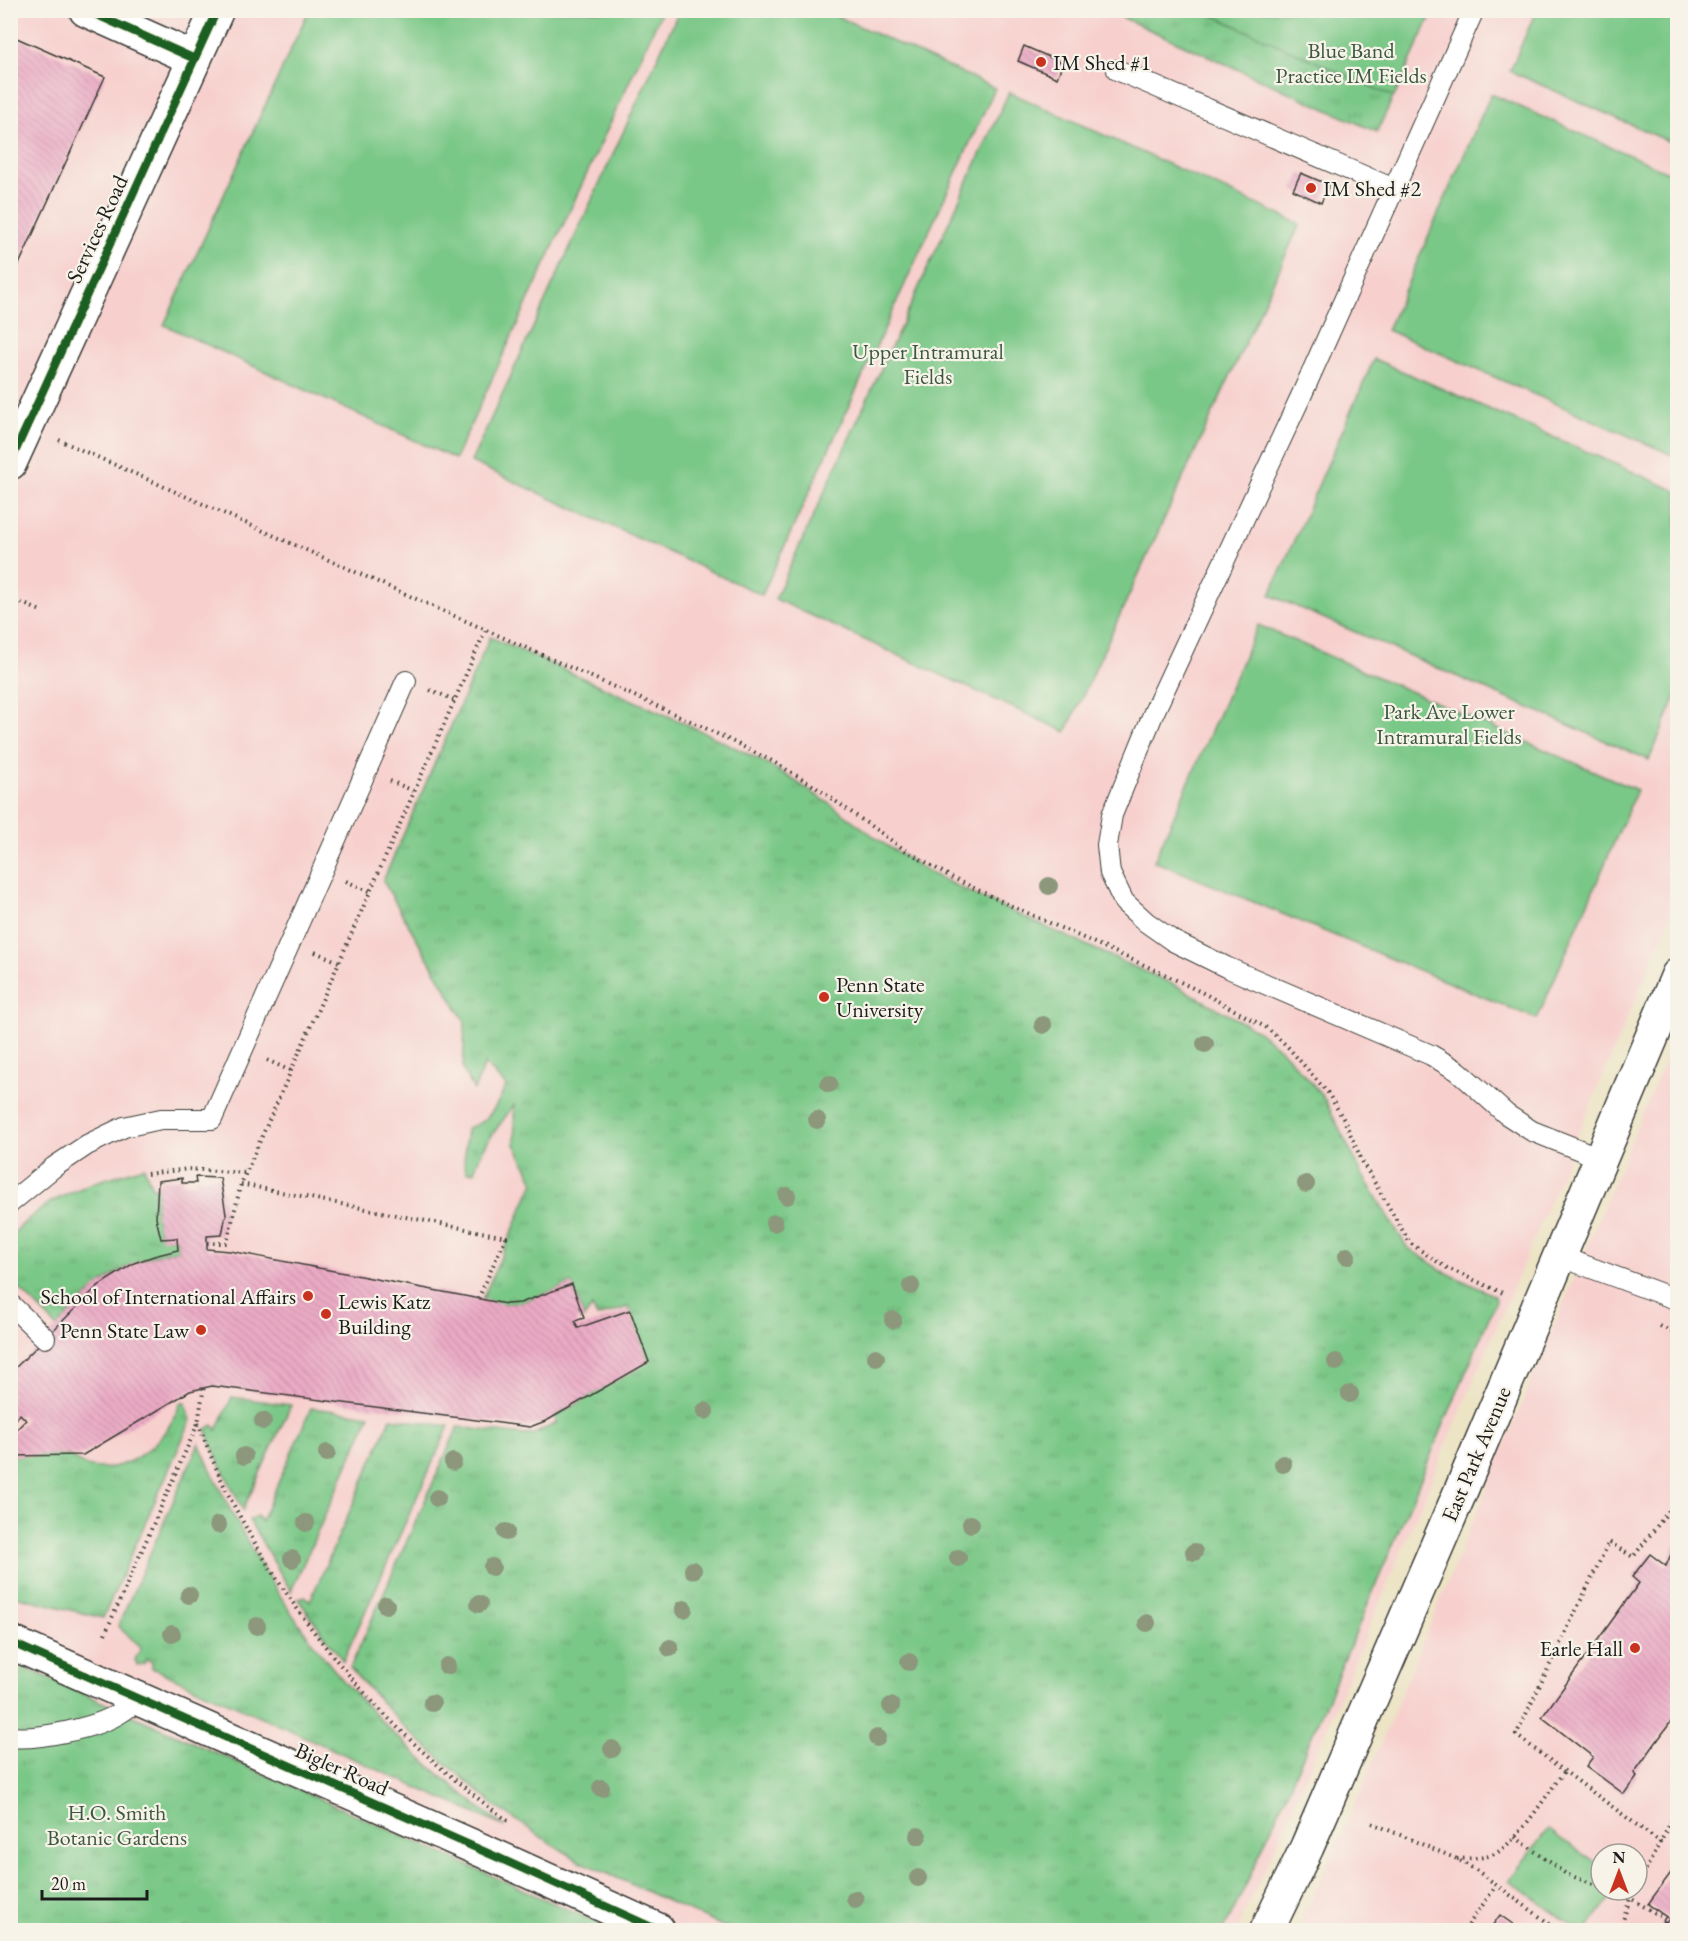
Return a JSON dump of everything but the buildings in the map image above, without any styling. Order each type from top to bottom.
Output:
[{"type":"street","points":[[86,10],[195,59]]},
{"type":"street","name":"Services Road","points":[[10,463],[218,10]]},
{"type":"street","name":"East Park Avenue","points":[[1267,1930],[1317,1825],[1462,1488],[1677,975]]},
{"type":"street","name":"Bigler Road","points":[[10,1642],[658,1930]]},
{"type":"lane","points":[[1474,10],[1302,394],[1154,712],[1112,815],[1107,844],[1110,873],[1124,902],[1146,922],[1173,941],[1226,967],[1431,1055],[1458,1071],[1506,1114],[1532,1131],[1600,1158]]},
{"type":"lane","points":[[1117,70],[1394,189]]},
{"type":"lane","points":[[10,1203],[54,1167],[87,1145],[124,1127],[161,1119],[212,1119],[406,681]]},
{"type":"lane","points":[[1559,1256],[1677,1300]]},
{"type":"lane","points":[[10,1304],[45,1338]]},
{"type":"lane","points":[[10,1737],[20,1738],[64,1732],[92,1724],[119,1714],[139,1699]]},
{"type":"path","points":[[58,440],[486,629],[772,760],[811,784],[905,850],[951,877],[1164,974],[1267,1028],[1287,1046],[1328,1093],[1344,1120],[1363,1163],[1410,1243],[1445,1267],[1505,1294]]},
{"type":"path","points":[[10,598],[41,611]]},
{"type":"path","points":[[207,1243],[227,1243],[241,1184],[486,629]]},
{"type":"path","points":[[147,1174],[188,1169],[246,1173]]},
{"type":"path","points":[[241,1184],[506,1237],[478,1299]]},
{"type":"path","points":[[105,1634],[198,1423],[204,1386]]},
{"type":"path","points":[[198,1423],[242,1522],[315,1633],[375,1705],[412,1743],[487,1806],[515,1826]]},
{"type":"path","points":[[1661,1843],[1516,1735],[1609,1542],[1633,1557],[1677,1499]]},
{"type":"path","points":[[1456,1859],[1481,1858],[1497,1852],[1515,1837],[1564,1772]]},
{"type":"path","points":[[1649,1864],[1677,1809]]},
{"type":"path","points":[[1372,1823],[1476,1870],[1558,1930]]},
{"type":"path","points":[[1515,1837],[1566,1874],[1589,1883]]},
{"type":"path","points":[[1465,1930],[1496,1886]]},
{"type":"path","points":[[1620,1930],[1629,1902]]},
{"type":"path","points":[[1637,1902],[1668,1921]]},
{"type":"shaded area","name":"Penn State University","points":[[11,11],[1677,11],[1677,901],[1280,1838],[1236,1930],[11,1930]]},
{"type":"shaded area","points":[[1677,1033],[1677,1930],[1297,1930],[1354,1808]]},
{"type":"green space","points":[[309,10],[662,11],[455,459],[164,325]]},
{"type":"green space","points":[[679,11],[826,11],[995,88],[762,595],[471,462]]},
{"type":"green space","name":"Blue Band Practice IM Fields","points":[[1108,11],[1433,11],[1377,132]]},
{"type":"green space","points":[[1203,11],[1433,11],[1394,97]]},
{"type":"green space","points":[[1536,11],[1677,11],[1677,145],[1510,71]]},
{"type":"green space","name":"Upper Intramural Fields","points":[[1009,92],[1300,224],[1066,732],[775,599]]},
{"type":"green space","points":[[1491,94],[1677,176],[1677,457],[1387,330]]},
{"type":"green space","points":[[1374,359],[1677,491],[1677,694],[1649,760],[1270,595]]},
{"type":"green space","name":"Park Ave Lower Intramural Fields","points":[[1258,625],[1637,790],[1537,1019],[1154,861]]},
{"type":"green space","points":[[490,637],[693,727],[762,761],[830,804],[886,845],[930,873],[1177,986],[1260,1032],[1282,1051],[1325,1100],[1363,1176],[1407,1247],[1443,1271],[1495,1296],[1496,1301],[1314,1731],[1224,1930],[731,1930],[580,1861],[495,1806],[402,1725],[350,1668],[458,1427],[524,1435],[534,1434],[557,1423],[554,1417],[648,1361],[628,1307],[597,1317],[592,1307],[584,1318],[572,1284],[520,1303],[506,1304],[482,1300],[534,1182],[515,1144],[514,1105],[486,1144],[474,1172],[467,1172],[464,1163],[467,1128],[487,1118],[506,1086],[485,1064],[474,1090],[463,1070],[465,1022],[383,881]]},
{"type":"green space","points":[[144,1167],[152,1187],[158,1188],[156,1218],[161,1238],[177,1238],[178,1250],[140,1261],[110,1277],[57,1327],[13,1282],[11,1241],[13,1234],[28,1219],[51,1202],[92,1183]]},
{"type":"green space","points":[[232,1397],[291,1405],[243,1510],[218,1460],[206,1429],[213,1425],[217,1430]]},
{"type":"green space","points":[[181,1402],[185,1402],[191,1420],[103,1618],[11,1595],[11,1456],[61,1454],[91,1467],[106,1468],[121,1465],[146,1451],[158,1440]]},
{"type":"green space","points":[[311,1408],[370,1415],[291,1591],[249,1520],[257,1516],[261,1522]]},
{"type":"green space","points":[[391,1418],[449,1426],[343,1661],[298,1599],[305,1596],[310,1601]]},
{"type":"green space","points":[[199,1443],[226,1502],[257,1559],[292,1614],[331,1666],[391,1731],[458,1790],[505,1827],[152,1668],[152,1662],[146,1659],[144,1664],[137,1665],[135,1660],[141,1648],[118,1626]]},
{"type":"green space","name":"H.O. Smith Botanic Gardens","points":[[10,1661],[614,1930],[11,1930]]},
{"type":"green space","points":[[1548,1829],[1589,1858],[1589,1902],[1607,1902],[1586,1930],[1578,1930],[1509,1880]]},
{"type":"cycle path","points":[[86,10],[195,59]]},
{"type":"cycle path","points":[[10,463],[217,10]]},
{"type":"cycle path","points":[[10,1642],[658,1930]]},
{"type":"place","name":"IM Shed #1","points":[[1041,62]]},
{"type":"place","name":"IM Shed #2","points":[[1311,188]]},
{"type":"place","name":"Penn State University","points":[[824,997]]},
{"type":"place","name":"School of International Affairs","points":[[308,1296]]},
{"type":"place","name":"Lewis Katz Building","points":[[326,1314]]},
{"type":"place","name":"Penn State Law","points":[[201,1330]]},
{"type":"place","name":"Earle Hall","points":[[1635,1648]]}]
